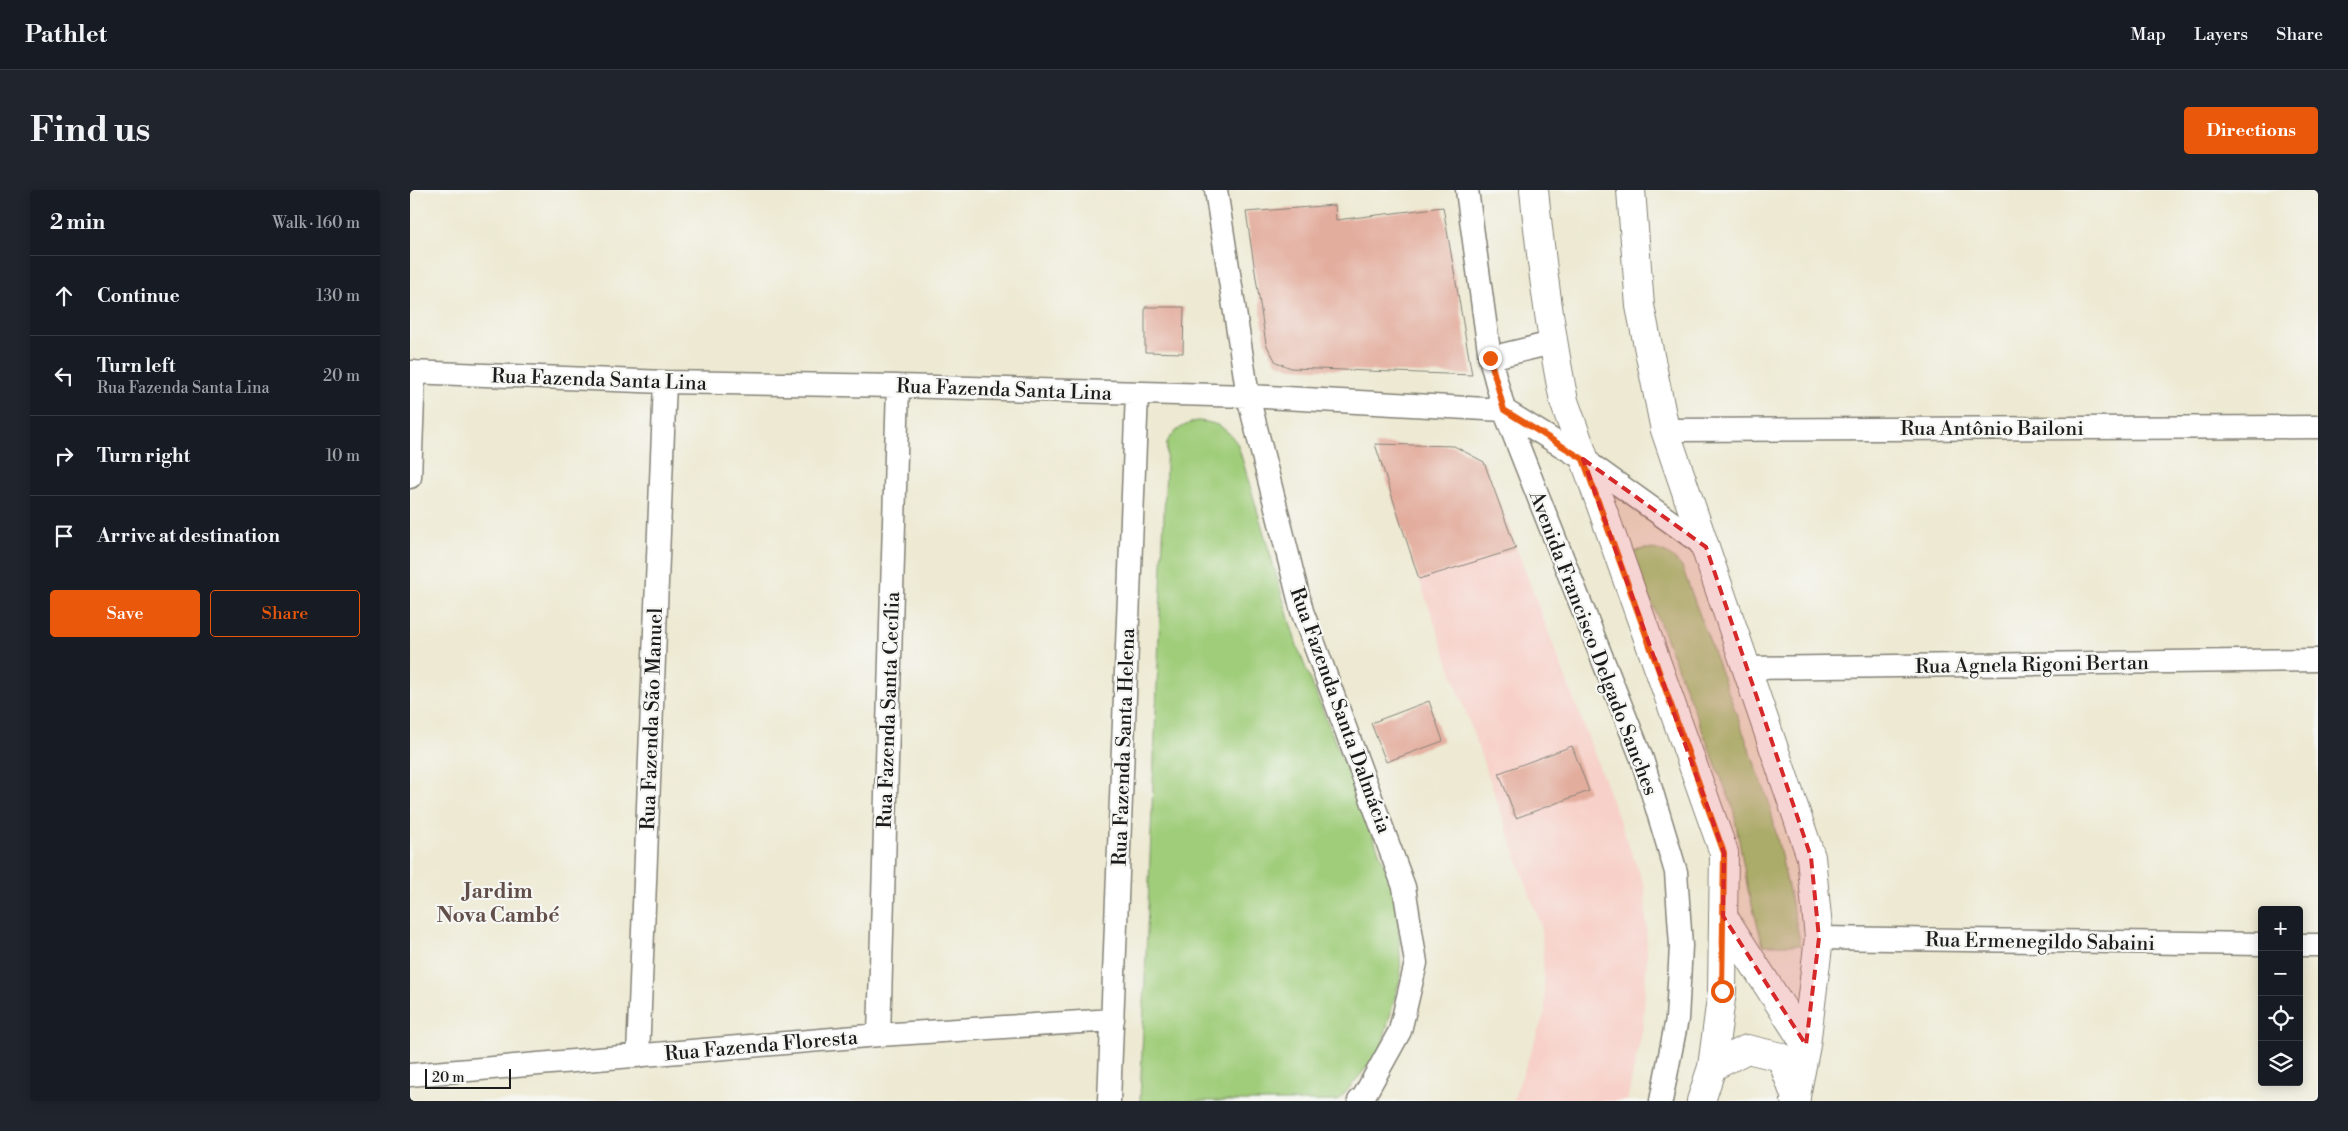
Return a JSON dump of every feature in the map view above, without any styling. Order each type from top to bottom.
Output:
[{"type":"main road","points":[[1534,190],[1542,272],[1552,343],[1564,400],[1583,459],[1724,853],[1722,991],[1712,1067],[1701,1101]]},
{"type":"main road","points":[[1631,190],[1640,306],[1665,430],[1811,857],[1819,938],[1806,1045],[1795,1099]]},
{"type":"main road","points":[[1723,916],[1806,1045]]},
{"type":"main road","points":[[1712,1067],[1747,1049],[1781,1057],[1795,1099]]},
{"type":"street","name":"Rua Fazenda Santa Dalmácia","points":[[1216,190],[1248,396],[1302,611],[1404,886],[1416,963],[1400,1031],[1364,1096],[1359,1101]]},
{"type":"street","name":"Avenida Francisco Delgado Sanches","points":[[1467,190],[1490,358],[1504,410],[1642,759],[1676,872],[1681,946],[1677,1019],[1662,1101]]},
{"type":"street","points":[[1490,358],[1552,343]]},
{"type":"street","name":"Rua Fazenda Santa Lina","points":[[412,372],[665,382],[898,386],[1248,396],[1504,410],[1583,459],[1706,547]]},
{"type":"street","points":[[410,477],[412,372]]},
{"type":"street","name":"Rua Fazenda São Manuel","points":[[638,1056],[665,382]]},
{"type":"street","name":"Rua Fazenda Santa Cecília","points":[[879,1035],[898,386]]},
{"type":"street","name":"Rua Fazenda Santa Helena","points":[[1109,1101],[1137,393]]},
{"type":"street","name":"Rua Antônio Bailoni","points":[[1665,430],[2318,427]]},
{"type":"street","name":"Rua Agnela Rigoni Bertan","points":[[1746,668],[2318,660]]},
{"type":"street","name":"Rua Ermenegildo Sabaini","points":[[1819,938],[2258,944]]},
{"type":"street","points":[[2303,945],[2318,945]]},
{"type":"street","name":"Rua Fazenda Floresta","points":[[410,1074],[879,1035],[1113,1020]]},
{"type":"highlighted area","points":[[1583,459],[1706,547],[1811,857],[1819,938],[1806,1045],[1723,916],[1724,853]]},
{"type":"shaded area","points":[[1375,444],[1454,446],[1484,462],[1645,888],[1647,953],[1643,1027],[1627,1101],[1513,1101],[1545,1012],[1542,929],[1419,579]]},
{"type":"green space","points":[[1197,421],[1221,427],[1230,434],[1238,445],[1297,646],[1397,897],[1401,976],[1380,1052],[1338,1101],[1140,1101],[1167,442],[1180,428]]},
{"type":"green space","points":[[1643,549],[1665,553],[1682,567],[1769,802],[1801,945],[1763,945],[1748,890],[1733,808],[1632,553]]},
{"type":"building","points":[[1335,205],[1336,220],[1443,207],[1472,375],[1291,368],[1276,362],[1266,344],[1246,212]]},
{"type":"building","points":[[1145,307],[1184,307],[1183,353],[1145,352]]},
{"type":"building","points":[[1375,444],[1454,446],[1484,462],[1516,549],[1419,579]]},
{"type":"building","points":[[1429,701],[1443,741],[1386,762],[1371,723]]},
{"type":"building","points":[[1572,746],[1589,791],[1516,818],[1499,773]]},
{"type":"district","name":"Jardim Nova Cambé","points":[[498,903]]},
{"type":"route","points":[[1490,358],[1504,410],[1583,459],[1724,853],[1722,991]]}]
